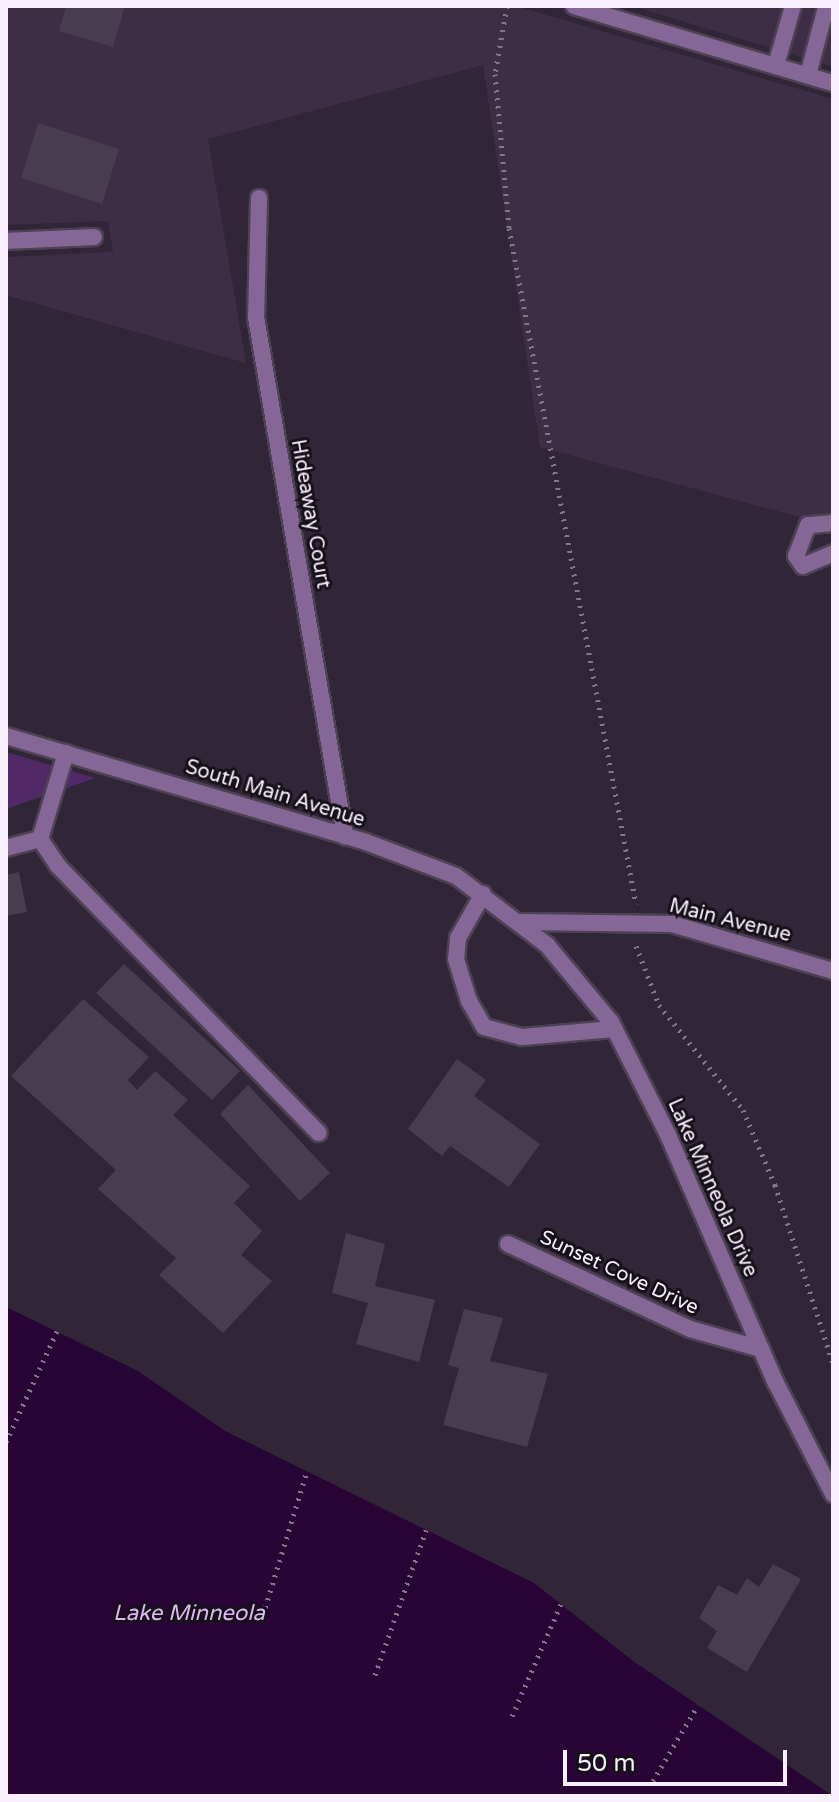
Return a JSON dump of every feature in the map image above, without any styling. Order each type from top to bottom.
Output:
[{"type":"street","points":[[574,6],[833,83]]},
{"type":"street","points":[[776,65],[793,6]]},
{"type":"street","points":[[808,75],[825,11]]},
{"type":"street","name":"Hideaway Court","points":[[259,198],[256,317],[345,836]]},
{"type":"street","points":[[6,241],[94,237]]},
{"type":"street","points":[[833,523],[808,525],[796,556],[803,566],[833,553]]},
{"type":"street","name":"South Main Avenue","points":[[6,736],[345,836],[456,876],[520,922]]},
{"type":"street","points":[[40,839],[66,753]]},
{"type":"street","points":[[6,848],[40,839]]},
{"type":"street","points":[[40,839],[58,866],[319,1133]]},
{"type":"street","points":[[483,894],[458,938],[456,959],[469,1001],[484,1027],[522,1037],[614,1029]]},
{"type":"street","name":"Main Avenue","points":[[520,922],[634,922],[732,938],[833,971]]},
{"type":"street","name":"Lake Minneola Drive","points":[[520,922],[584,984],[614,1029],[668,1135],[761,1349],[833,1494]]},
{"type":"street","name":"Sunset Cove Drive","points":[[508,1244],[690,1329],[761,1349]]},
{"type":"path","points":[[507,6],[495,74],[509,228],[594,698],[636,895],[636,947],[659,1005],[743,1110],[775,1185],[833,1363]]},
{"type":"path","points":[[6,1442],[57,1331]]},
{"type":"path","points":[[263,1615],[307,1471]]},
{"type":"path","points":[[375,1675],[426,1530]]},
{"type":"path","points":[[512,1716],[561,1604]]},
{"type":"path","points":[[653,1781],[698,1705]]},
{"type":"shaded area","points":[[6,6],[516,6],[833,99],[833,526],[540,447],[483,65],[208,139],[246,363],[6,295],[6,257],[113,252],[108,221],[6,225]]},
{"type":"shaded area","points":[[633,6],[833,6],[833,67]]},
{"type":"shaded area","points":[[6,752],[95,778],[6,809]]},
{"type":"water","name":"Lake Minneola","points":[[6,1307],[138,1371],[225,1431],[534,1583],[633,1661],[833,1796],[6,1796]]},
{"type":"building","points":[[66,6],[125,6],[113,47],[59,31]]},
{"type":"building","points":[[38,123],[119,149],[102,204],[21,178]]},
{"type":"building","points":[[19,872],[27,912],[6,916],[6,875]]},
{"type":"building","points":[[124,964],[240,1071],[212,1100],[96,993]]},
{"type":"building","points":[[83,999],[149,1057],[128,1080],[137,1090],[155,1071],[188,1100],[173,1115],[250,1186],[234,1203],[262,1231],[241,1255],[272,1281],[223,1333],[159,1275],[176,1258],[98,1189],[116,1170],[11,1076]]},
{"type":"building","points":[[457,1059],[486,1080],[474,1096],[540,1144],[509,1187],[450,1146],[442,1156],[408,1129]]},
{"type":"building","points":[[248,1085],[330,1173],[300,1201],[220,1114]]},
{"type":"building","points":[[346,1233],[385,1244],[375,1286],[435,1300],[419,1362],[356,1344],[368,1303],[332,1293]]},
{"type":"building","points":[[464,1309],[503,1318],[490,1361],[548,1374],[527,1447],[443,1425],[459,1368],[448,1365]]},
{"type":"building","points":[[773,1564],[801,1579],[747,1672],[707,1648],[717,1631],[699,1618],[718,1585],[737,1595],[747,1578],[759,1587]]}]
